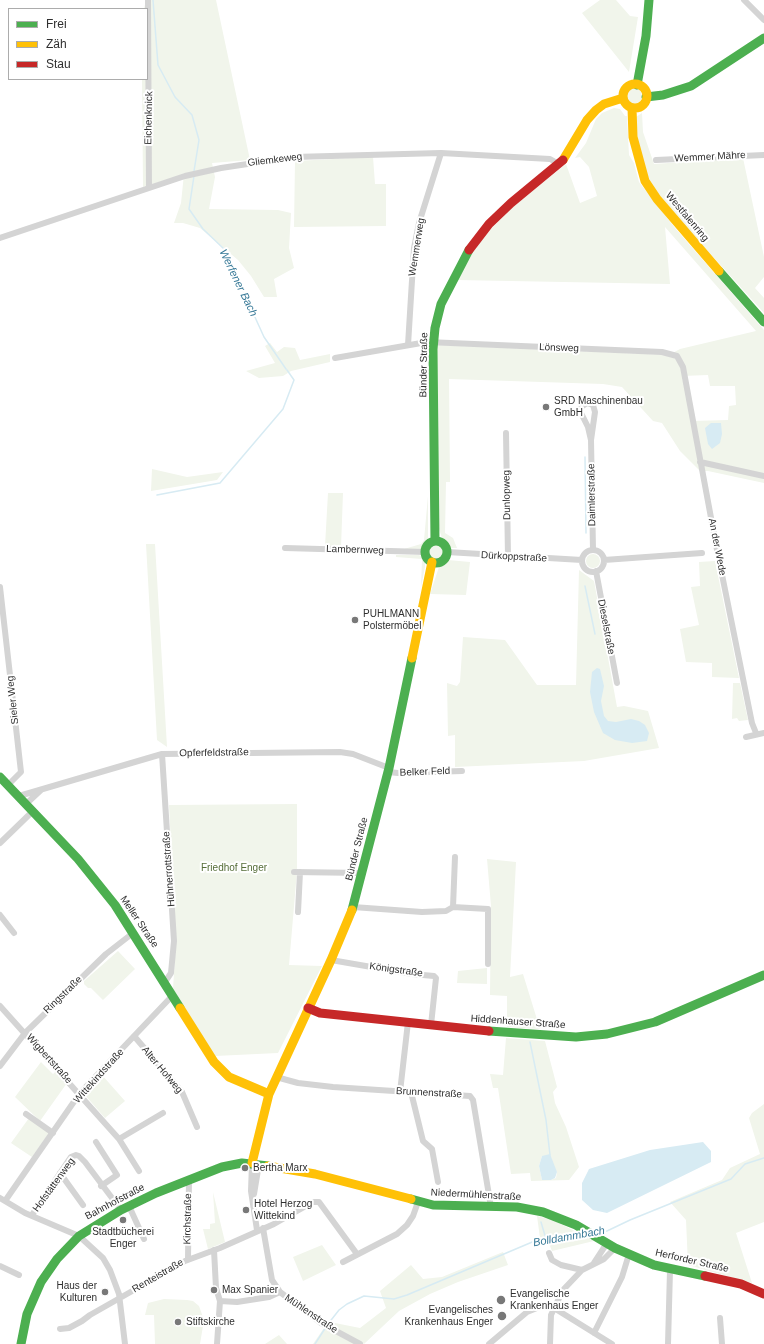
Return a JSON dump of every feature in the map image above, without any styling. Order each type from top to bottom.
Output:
[{"type":"street","name":"Eichenknick","points":[[148,0],[149,188]]},
{"type":"street","points":[[637,85],[646,36],[650,0]]},
{"type":"street","points":[[744,0],[764,20]]},
{"type":"street","points":[[646,97],[663,95],[692,86],[764,38]]},
{"type":"street","points":[[637,85],[642,88],[646,97],[642,105],[632,108],[627,105],[623,98],[626,88],[637,85]]},
{"type":"street","name":"Bünder Straße","points":[[435,541],[434,342],[435,328],[441,304],[456,271],[471,246],[489,224],[511,203],[566,158],[591,115],[604,104],[623,98]]},
{"type":"street","name":"Westfalenring","points":[[632,108],[633,137],[645,181],[657,199],[764,322]]},
{"type":"street","name":"Gliemkeweg","points":[[0,238],[185,176],[221,168],[294,157],[441,153],[550,159],[559,164]]},
{"type":"street","name":"Wemmerweg","points":[[408,345],[414,248],[419,223],[441,153]]},
{"type":"street","name":"Wemmer Mähre","points":[[656,160],[764,154]]},
{"type":"street","name":"Lönsweg","points":[[335,358],[434,342],[662,352],[677,356],[680,361]]},
{"type":"street","name":"An der Wede","points":[[680,361],[749,707],[756,733]]},
{"type":"street","name":"Daimlerstraße","points":[[591,440],[588,427],[580,411],[581,407],[586,403],[593,405],[595,412],[591,440],[593,550]]},
{"type":"street","name":"Dunlopweg","points":[[506,433],[508,557]]},
{"type":"street","points":[[700,462],[764,476]]},
{"type":"street","points":[[435,541],[445,546],[447,552],[442,561],[432,562],[427,558],[425,552],[429,544],[435,541]]},
{"type":"street","name":"Lambernweg","points":[[285,548],[425,552]]},
{"type":"street","points":[[593,550],[602,554],[604,560],[601,568],[596,571],[586,569],[582,560],[587,552],[593,550]]},
{"type":"street","name":"Dürkoppstraße","points":[[447,552],[508,557],[582,560]]},
{"type":"street","points":[[604,560],[702,553]]},
{"type":"street","name":"Bünder Straße","points":[[260,1229],[253,1202],[255,1164],[261,1127],[270,1091],[331,960],[353,907],[389,770],[432,562]]},
{"type":"street","name":"Dieselstraße","points":[[596,571],[617,683]]},
{"type":"street","name":"Sieler Weg","points":[[0,587],[21,772],[8,785]]},
{"type":"street","points":[[746,737],[756,733],[764,733]]},
{"type":"street","name":"Opferfeldstraße","points":[[19,796],[162,754],[340,752],[353,754],[389,770]]},
{"type":"street","name":"Hühnerrottstraße","points":[[162,754],[174,941],[171,973],[164,982]]},
{"type":"street","name":"Belker Feld","points":[[389,770],[398,773],[462,771]]},
{"type":"street","name":"Meller Straße","points":[[0,776],[97,882],[133,933],[214,1062],[230,1077],[248,1085],[270,1091]]},
{"type":"street","name":"Opferfeldstraße","points":[[0,842],[29,807],[42,788]]},
{"type":"street","points":[[453,907],[455,857]]},
{"type":"street","points":[[298,912],[297,872],[363,873]]},
{"type":"street","points":[[353,907],[423,912],[446,911],[453,907],[488,909],[488,964]]},
{"type":"street","points":[[0,915],[14,933]]},
{"type":"street","name":"Ringstraße","points":[[0,1066],[25,1032],[106,954],[133,933]]},
{"type":"street","name":"Königstraße","points":[[331,960],[412,974],[434,976],[436,978],[431,1025]]},
{"type":"street","name":"Hiddenhauser Straße","points":[[308,1008],[320,1013],[542,1036],[576,1037],[607,1034],[654,1022],[764,974]]},
{"type":"street","name":"Wittekindstraße","points":[[2,1200],[80,1093],[173,995]]},
{"type":"street","name":"Wigbertstraße","points":[[0,1006],[120,1139],[139,1171]]},
{"type":"street","points":[[400,1092],[408,1022]]},
{"type":"street","name":"Alter Hofweg","points":[[134,1036],[182,1092],[197,1127]]},
{"type":"street","name":"Brunnenstraße","points":[[276,1077],[292,1082],[333,1087],[400,1092],[463,1094],[470,1096],[473,1100],[491,1207]]},
{"type":"street","points":[[411,1092],[423,1141],[432,1149],[438,1182]]},
{"type":"street","points":[[120,1139],[163,1113]]},
{"type":"street","points":[[26,1114],[53,1132]]},
{"type":"street","points":[[96,1142],[117,1175],[101,1186]]},
{"type":"street","name":"Hofstättenweg","points":[[32,1215],[71,1158],[79,1156],[101,1186],[125,1208],[144,1239]]},
{"type":"street","name":"Niedermühlenstraße","points":[[255,1164],[315,1174],[418,1202],[456,1207],[517,1207],[542,1212],[586,1231],[608,1243]]},
{"type":"street","name":"Bahnhofstraße","points":[[21,1344],[28,1314],[41,1282],[57,1258],[79,1236],[125,1208],[189,1179],[222,1167],[255,1164]]},
{"type":"street","points":[[60,1174],[83,1205]]},
{"type":"street","name":"Kirchstraße","points":[[188,1259],[189,1179]]},
{"type":"street","points":[[2,1200],[79,1236],[107,1264],[120,1298],[125,1344]]},
{"type":"street","name":"Renteistraße","points":[[60,1329],[69,1328],[188,1259],[214,1250],[274,1224],[313,1202],[319,1202],[357,1254]]},
{"type":"street","points":[[343,1262],[397,1234],[410,1221],[418,1202]]},
{"type":"street","name":"Mühlenstraße","points":[[260,1229],[272,1280],[280,1292],[321,1323],[360,1344]]},
{"type":"street","points":[[593,1265],[608,1243]]},
{"type":"street","points":[[550,1344],[550,1323],[554,1308],[563,1290],[582,1270],[604,1259],[608,1243]]},
{"type":"street","name":"Herforder Straße","points":[[608,1243],[629,1254],[670,1270],[741,1284],[764,1294]]},
{"type":"street","points":[[214,1250],[216,1288],[220,1301],[217,1344]]},
{"type":"street","points":[[548,1253],[552,1260],[561,1265],[582,1270]]},
{"type":"street","points":[[594,1333],[622,1277],[629,1254]]},
{"type":"street","points":[[0,1266],[19,1275]]},
{"type":"street","points":[[668,1344],[670,1270]]},
{"type":"street","points":[[220,1301],[237,1302],[269,1297],[280,1292]]},
{"type":"street","points":[[489,1344],[527,1312],[542,1306],[554,1308],[612,1344]]},
{"type":"street","points":[[720,1318],[722,1344]]},
{"type":"green space","points":[[146,0],[216,0],[250,160],[212,163],[215,177],[209,209],[278,210],[291,213],[289,248],[294,268],[274,279],[277,297],[264,297],[251,276],[238,260],[200,228],[183,223],[174,223],[181,203],[184,174],[143,187],[142,80],[148,80],[148,8],[144,8]]},
{"type":"green space","points":[[600,0],[616,0],[630,16],[638,17],[629,72],[582,13]]},
{"type":"green space","points":[[634,88],[641,93],[642,96],[637,103],[634,104],[627,99],[626,96],[631,89]]},
{"type":"green space","points":[[614,108],[620,109],[625,116],[627,116],[629,155],[634,163],[639,182],[675,228],[764,330],[764,483],[708,471],[700,471],[680,451],[662,423],[653,421],[622,387],[603,384],[449,379],[450,482],[446,482],[445,533],[453,538],[457,548],[451,548],[442,538],[439,529],[435,355],[438,345],[669,355],[680,349],[756,331],[665,227],[670,284],[457,280],[474,249],[493,227],[513,207],[566,164],[580,203],[597,196],[589,167],[580,157],[575,158],[586,143],[596,119],[602,113]],"holes":[[[708,375],[710,386],[735,386],[736,405],[729,406],[728,420],[691,421],[682,376]]]},
{"type":"green space","points":[[642,113],[643,132],[654,164],[743,158],[764,257],[764,277],[755,288],[764,298],[764,313],[677,217],[658,193],[648,177],[636,142],[636,117]]},
{"type":"green space","points":[[373,157],[375,184],[386,184],[386,226],[294,227],[295,161]]},
{"type":"green space","points":[[270,343],[277,352],[284,347],[295,348],[300,360],[330,354],[330,362],[291,371],[283,376],[259,378],[246,371],[275,363],[265,346]]},
{"type":"green space","points":[[152,469],[187,477],[223,472],[217,480],[151,491]]},
{"type":"green space","points":[[328,493],[343,493],[341,547],[325,546]]},
{"type":"green space","points":[[428,496],[428,538],[421,549],[404,549],[421,544],[424,540]]},
{"type":"green space","points":[[146,544],[155,544],[167,747],[157,740]]},
{"type":"green space","points":[[436,545],[441,547],[443,552],[441,557],[436,559],[431,557],[429,552],[431,547]]},
{"type":"green space","points":[[593,554],[598,556],[600,561],[598,566],[593,568],[588,566],[586,561],[588,556]]},
{"type":"green space","points":[[396,555],[419,555],[422,557],[425,562],[425,567],[421,587],[422,559],[396,557]]},
{"type":"green space","points":[[448,560],[470,562],[466,595],[430,594],[439,567]]},
{"type":"green space","points":[[715,561],[739,678],[712,677],[712,663],[686,662],[680,629],[699,625],[691,587],[700,586],[699,562]]},
{"type":"green space","points":[[579,570],[594,581],[617,707],[624,706],[648,711],[659,748],[584,761],[455,767],[455,735],[448,736],[447,683],[457,686],[460,682],[463,637],[505,640],[537,685],[576,685]]},
{"type":"green space","points":[[733,683],[740,683],[748,720],[739,721],[737,718],[732,719]]},
{"type":"green space","name":"Friedhof Enger","points":[[297,804],[297,871],[289,965],[322,966],[278,1053],[215,1056],[173,989],[176,943],[169,805]]},
{"type":"green space","points":[[487,859],[516,862],[510,977],[523,974],[540,1029],[507,1027],[507,996],[490,995],[491,906]]},
{"type":"green space","points":[[118,951],[135,969],[103,1000],[91,988],[88,988],[84,984],[84,981]]},
{"type":"green space","points":[[487,968],[487,984],[457,983],[458,971]]},
{"type":"green space","points":[[506,1038],[545,1041],[557,1087],[553,1092],[555,1103],[566,1127],[579,1167],[569,1180],[531,1181],[530,1173],[511,1174],[498,1088],[493,1088],[490,1074],[503,1075]],"holes":[[[542,1156],[557,1172],[556,1178],[551,1180],[542,1180],[539,1166]]]},
{"type":"green space","points":[[41,1062],[53,1074],[56,1071],[67,1083],[40,1121],[15,1097]]},
{"type":"green space","points":[[102,1075],[125,1101],[105,1118],[84,1094]]},
{"type":"green space","points":[[764,1104],[764,1222],[736,1233],[752,1283],[688,1265],[686,1220],[670,1202],[722,1180],[730,1168],[760,1154],[749,1118],[752,1113]]},
{"type":"green space","points":[[29,1118],[49,1133],[32,1157],[11,1143]]},
{"type":"green space","points":[[213,1192],[225,1242],[208,1249],[203,1229],[210,1229],[210,1224],[215,1223]]},
{"type":"green space","points":[[537,1216],[553,1220],[594,1241],[552,1251],[548,1241],[540,1238]]},
{"type":"green space","points":[[322,1245],[336,1265],[303,1281],[293,1257]]},
{"type":"green space","points":[[503,1252],[508,1265],[458,1282],[430,1294],[399,1311],[364,1344],[329,1326],[335,1323],[360,1328],[386,1308],[380,1291],[411,1265],[423,1279],[442,1277]]},
{"type":"green space","points":[[164,1299],[193,1301],[199,1306],[204,1320],[200,1344],[155,1344],[154,1315],[145,1315],[148,1303]]},
{"type":"green space","points":[[324,1328],[355,1344],[313,1344]]},
{"type":"green space","points":[[279,1335],[287,1344],[265,1344]]},
{"type":"shaded area","points":[[711,423],[721,423],[722,434],[720,443],[712,449],[708,444],[705,428]]},
{"type":"shaded area","points":[[597,668],[600,669],[604,686],[601,701],[604,716],[608,721],[616,722],[631,719],[639,721],[645,725],[649,733],[647,741],[632,743],[615,740],[603,733],[594,712],[590,692],[592,672]]},
{"type":"shaded area","points":[[703,1142],[711,1151],[711,1162],[607,1213],[593,1210],[582,1200],[582,1183],[589,1169],[650,1150]]},
{"type":"shaded area","points":[[550,1154],[557,1172],[555,1178],[551,1180],[542,1180],[539,1166],[542,1156]]},
{"type":"waterway","name":"Werfener Bach","points":[[153,0],[158,65],[175,97],[192,115],[199,140],[194,171]]},
{"type":"waterway","name":"Werfener Bach","points":[[194,176],[189,209],[203,229],[224,249],[264,337],[286,369]]},
{"type":"waterway","name":"Werfener Bach","points":[[157,495],[220,483],[283,409],[294,380],[287,370]]},
{"type":"waterway","points":[[585,457],[586,533]]},
{"type":"waterway","points":[[585,586],[595,634]]},
{"type":"waterway","points":[[530,1042],[546,1120],[550,1155]]},
{"type":"waterway","name":"Bolldammbach","points":[[596,1233],[607,1231],[630,1220],[731,1179],[745,1164],[764,1158]]},
{"type":"waterway","points":[[541,1222],[546,1239]]},
{"type":"waterway","name":"Bolldammbach","points":[[328,1324],[339,1310],[347,1304],[364,1296],[394,1299],[407,1295],[537,1240],[584,1234]]},
{"type":"waterway","name":"Bolldammbach","points":[[315,1344],[326,1327]]},
{"type":"traffic: fast","points":[[637,85],[646,36],[649,0]]},
{"type":"traffic: fast","points":[[646,97],[663,95],[691,86],[764,38]]},
{"type":"traffic: fast","points":[[435,541],[433,349],[435,328],[441,304],[469,250]]},
{"type":"traffic: fast","points":[[719,271],[764,322]]},
{"type":"traffic: fast","points":[[436,541],[444,544],[447,552],[444,560],[436,563],[428,560],[425,552],[428,544],[436,541]]},
{"type":"traffic: fast","points":[[352,910],[389,768],[412,658]]},
{"type":"traffic: fast","points":[[0,777],[78,859],[115,905],[180,1008]]},
{"type":"traffic: fast","points":[[489,1031],[576,1037],[607,1034],[655,1022],[764,975]]},
{"type":"traffic: fast","points":[[21,1344],[27,1314],[41,1282],[57,1259],[79,1236],[121,1210],[156,1193],[222,1167],[242,1163],[268,1166]]},
{"type":"traffic: fast","points":[[411,1199],[433,1205],[517,1207],[543,1212],[576,1225],[615,1248],[654,1265],[705,1276]]},
{"type":"traffic: slow","points":[[635,84],[643,88],[647,96],[643,104],[635,108],[627,104],[623,96],[627,88],[635,84]]},
{"type":"traffic: slow","points":[[563,160],[587,120],[596,110],[604,104],[623,98]]},
{"type":"traffic: slow","points":[[632,108],[633,137],[645,181],[657,199],[719,271]]},
{"type":"traffic: slow","points":[[412,658],[432,562]]},
{"type":"traffic: slow","points":[[252,1163],[269,1094],[331,960],[352,910]]},
{"type":"traffic: slow","points":[[180,1008],[214,1062],[229,1077],[269,1094]]},
{"type":"traffic: slow","points":[[268,1166],[315,1174],[411,1199]]},
{"type":"traffic: jam","points":[[469,250],[489,224],[511,203],[563,160]]},
{"type":"traffic: jam","points":[[308,1008],[320,1013],[489,1031]]},
{"type":"traffic: jam","points":[[705,1276],[741,1284],[764,1294]]},
{"type":"place","name":"SRD Maschinenbau GmbH","points":[[546,407]]},
{"type":"place","name":"PUHLMANN Polstermöbel","points":[[355,620]]},
{"type":"place","name":"Bertha Marx","points":[[245,1168]]},
{"type":"place","name":"Hotel Herzog Wittekind","points":[[246,1210]]},
{"type":"place","name":"Stadtbücherei Enger","points":[[123,1220]]},
{"type":"place","name":"Max Spanier","points":[[214,1290]]},
{"type":"place","name":"Haus der Kulturen","points":[[105,1292]]},
{"type":"place","name":"Evangelische Krankenhaus Enger","points":[[501,1300]]},
{"type":"place","name":"Evangelisches Krankenhaus Enger","points":[[502,1316]]},
{"type":"place","name":"Stiftskirche","points":[[178,1322]]}]
